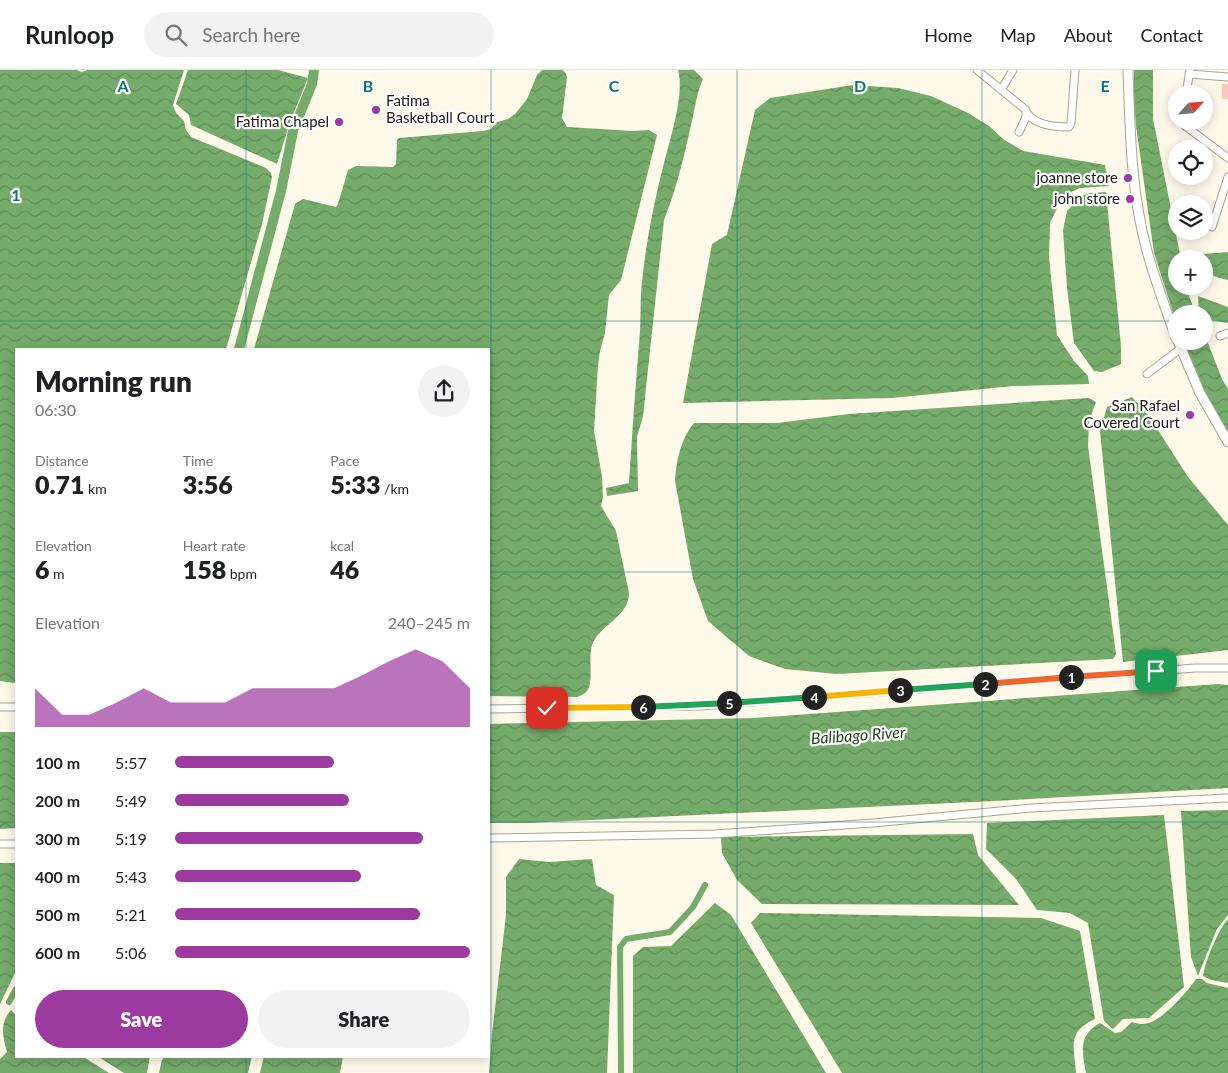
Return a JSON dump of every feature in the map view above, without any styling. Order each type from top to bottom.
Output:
[{"type":"main road","points":[[1128,70],[1132,162],[1137,202],[1147,251],[1168,314]]},
{"type":"main road","points":[[1181,350],[1200,393],[1228,442]]},
{"type":"street","points":[[977,70],[1027,112],[1033,120],[1069,127],[1071,123],[1075,70]]},
{"type":"street","points":[[1001,90],[1013,70]]},
{"type":"street","points":[[1188,85],[1190,72],[1228,77]]},
{"type":"street","points":[[1019,132],[1027,112]]},
{"type":"street","points":[[1191,130],[1228,158]]},
{"type":"street","points":[[1213,224],[1228,177]]},
{"type":"street","points":[[1220,336],[1228,333]]},
{"type":"street","points":[[1147,374],[1173,350]]},
{"type":"street","points":[[490,709],[700,706],[1176,670],[1228,668]]},
{"type":"street","points":[[0,707],[15,707]]},
{"type":"street","points":[[490,838],[715,834],[1031,808],[1228,798]]},
{"type":"street","points":[[0,844],[15,844]]},
{"type":"shaded area","points":[[1222,84],[1228,84],[1228,99],[1222,99]]},
{"type":"water","points":[[0,70],[77,70],[82,72],[87,70],[184,70],[173,105],[176,113],[184,121],[186,130],[191,137],[266,168],[272,177],[262,224],[226,348],[15,348],[15,682],[0,681]]},
{"type":"water","points":[[188,70],[278,70],[308,78],[290,122],[277,164],[191,125],[189,115],[176,104]]},
{"type":"water","points":[[542,70],[562,70],[565,72],[567,77],[562,118],[567,127],[633,131],[649,130],[657,135],[621,280],[609,295],[605,333],[598,365],[594,431],[602,477],[603,497],[601,506],[616,531],[629,593],[628,601],[619,614],[601,631],[592,645],[589,687],[585,693],[577,697],[490,696],[490,348],[254,348],[295,204],[303,199],[336,207],[348,170],[356,166],[393,167],[396,164],[397,140],[399,138],[491,129],[497,122],[508,119],[515,114],[527,99],[537,75]]},
{"type":"water","points":[[678,70],[694,70],[703,79],[697,96],[679,173],[664,220],[643,416],[637,437],[638,491],[607,496],[606,488],[629,483],[640,331],[641,288],[654,207],[678,103],[680,79]]},
{"type":"water","points":[[1134,70],[1153,70],[1153,119],[1168,195],[1168,240],[1177,240],[1179,250],[1168,250],[1168,295],[1189,295],[1192,305],[1171,305],[1154,253],[1134,101]]},
{"type":"water","points":[[853,85],[898,88],[931,96],[968,113],[1023,151],[1105,165],[1109,186],[1080,188],[1069,193],[1060,202],[1050,223],[1049,257],[1057,335],[1074,361],[1088,376],[1089,384],[1013,386],[892,398],[683,403],[712,244],[727,235],[755,110],[770,98]]},
{"type":"water","points":[[1106,192],[1121,346],[1121,364],[1102,372],[1094,371],[1074,343],[1067,288],[1063,230],[1067,211],[1081,196],[1090,193]]},
{"type":"water","points":[[1228,252],[1228,280],[1213,275],[1213,253]]},
{"type":"water","points":[[1198,296],[1228,307],[1228,323],[1213,320],[1213,305],[1198,305]]},
{"type":"water","points":[[1185,350],[1211,350],[1228,389],[1228,432],[1196,378]]},
{"type":"water","points":[[1132,397],[1149,416],[1188,477],[1228,525],[1228,650],[1123,662],[1100,431],[1107,407]]},
{"type":"water","points":[[1089,398],[1096,402],[1089,421],[1088,446],[1116,654],[1113,659],[836,674],[785,669],[749,656],[708,621],[693,579],[675,481],[680,450],[689,429],[694,423],[777,423],[849,414]]},
{"type":"water","name":"Balibago River","points":[[1218,684],[1228,685],[1228,788],[994,801],[528,823],[490,823],[490,724],[754,718]]},
{"type":"water","points":[[0,732],[15,732],[15,828],[0,829]]},
{"type":"water","points":[[1228,810],[1228,915],[1217,929],[1198,976],[1191,957],[1181,811]]},
{"type":"water","points":[[1164,815],[1184,987],[1149,1018],[1123,1019],[1113,1029],[1104,1021],[1088,923],[1070,913],[1037,910],[1016,879],[986,849],[987,823]]},
{"type":"water","points":[[973,834],[978,855],[1019,905],[762,904],[737,880],[722,853],[721,837]]},
{"type":"water","points":[[519,859],[549,862],[592,859],[596,885],[614,895],[607,1073],[489,1073],[506,915],[506,877]]},
{"type":"water","points":[[0,863],[15,863],[15,973],[0,1004]]},
{"type":"water","points":[[715,903],[731,915],[826,1073],[633,1073],[633,956],[643,947],[671,946]]},
{"type":"water","points":[[760,913],[1041,918],[1080,931],[1095,1019],[1080,1029],[1076,1035],[1074,1047],[1076,1073],[842,1073],[751,923]]},
{"type":"water","points":[[1228,919],[1228,983],[1211,980],[1203,976],[1212,946]]},
{"type":"water","points":[[1196,979],[1202,979],[1207,983],[1228,988],[1228,1073],[1086,1073],[1083,1045],[1088,1033],[1093,1028],[1100,1023],[1115,1033],[1121,1032],[1132,1022],[1146,1024],[1151,1022],[1182,997]]},
{"type":"water","points":[[11,1010],[15,1014],[15,1058],[85,1058],[109,1073],[0,1073],[0,1059],[7,1052],[3,1029],[7,1015]]},
{"type":"water","points":[[100,1058],[150,1058],[147,1073],[124,1073]]},
{"type":"water","points":[[164,1058],[252,1058],[248,1073],[159,1073]]},
{"type":"water","points":[[264,1058],[343,1058],[340,1073],[260,1073]]},
{"type":"waterway","points":[[239,348],[281,191],[293,131],[312,84],[314,70]]},
{"type":"waterway","points":[[621,1073],[620,947],[626,939],[670,932],[693,907],[705,885]]},
{"type":"waterway","points":[[9,1002],[15,991]]},
{"type":"place","name":"Fatima Basketball Court","points":[[376,110]]},
{"type":"place","name":"Fatima Chapel","points":[[339,122]]},
{"type":"place","name":"joanne store","points":[[1128,178]]},
{"type":"place","name":"john store","points":[[1130,199]]},
{"type":"place","name":"San Rafael Covered Court","points":[[1190,415]]},
{"type":"route","points":[[547,708],[700,706],[1156,671]]}]
